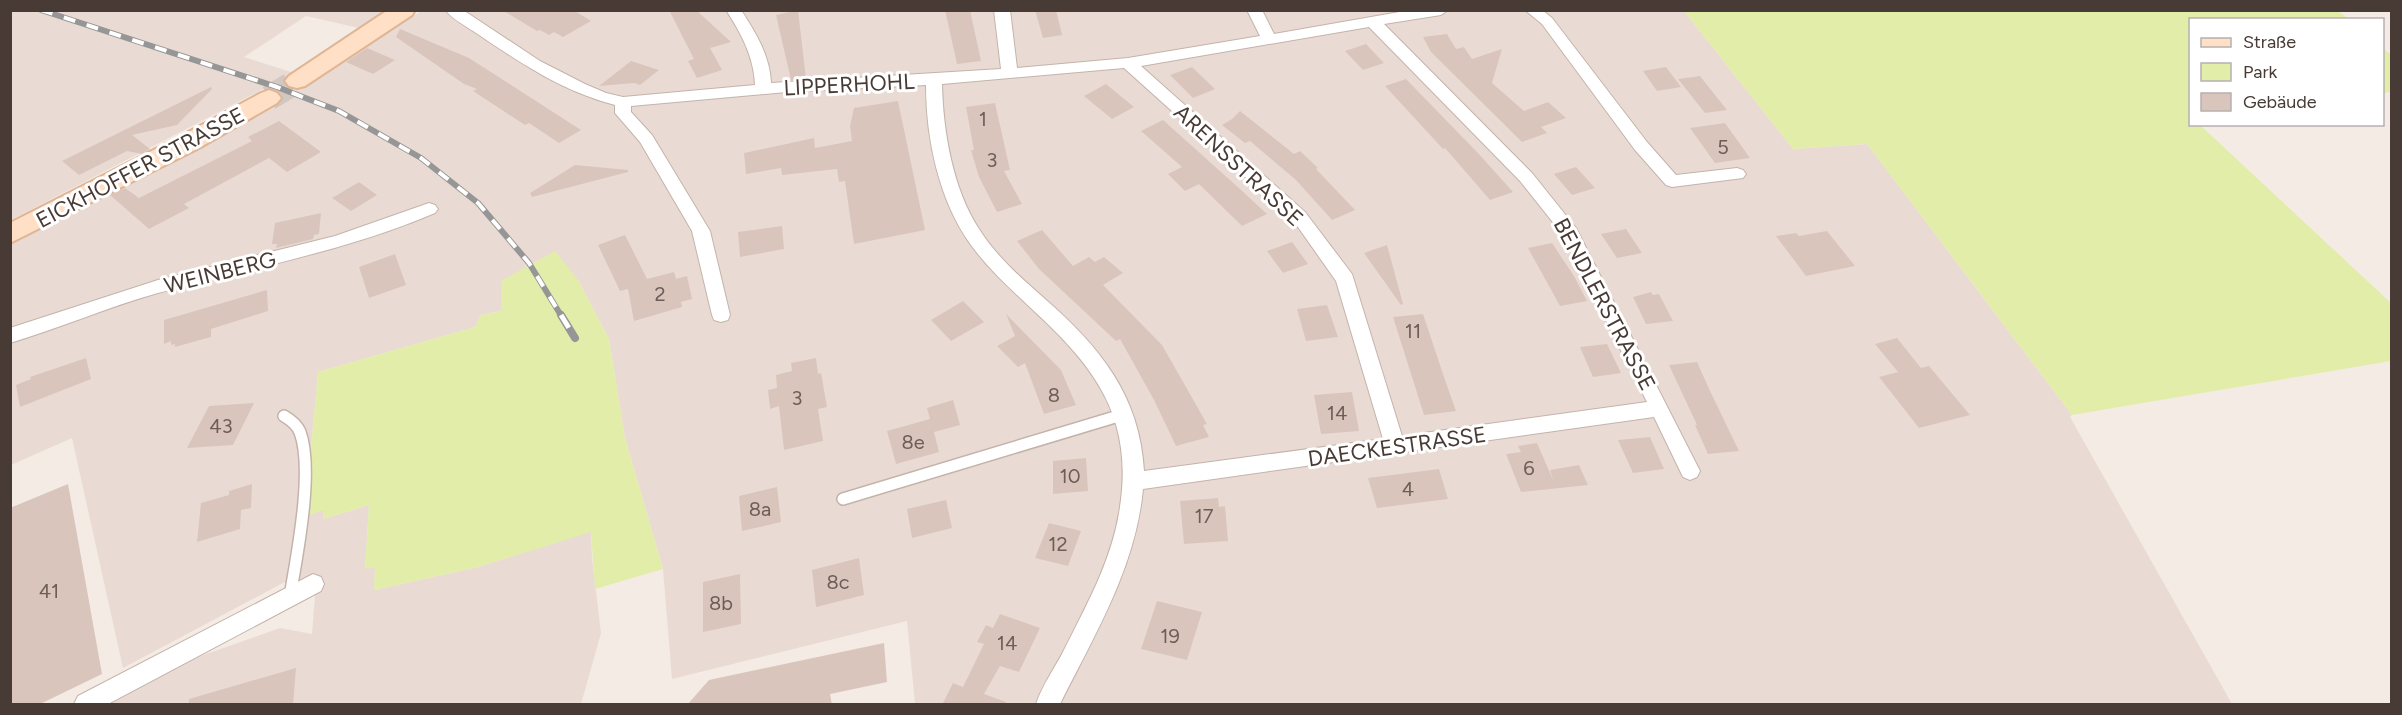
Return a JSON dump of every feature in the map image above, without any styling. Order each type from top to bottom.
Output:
[{"type":"main road","points":[[297,81],[404,10]]},
{"type":"main road","name":"EICKHOFFER STRASSE","points":[[10,234],[190,142],[269,98]]},
{"type":"street","name":"LIPPERHOHL","points":[[452,10],[567,83],[595,96],[623,102],[763,89],[934,80],[1128,63],[1441,10]]},
{"type":"street","points":[[733,10],[753,40],[763,78],[763,89]]},
{"type":"street","points":[[1002,10],[1010,74]]},
{"type":"street","points":[[1254,10],[1269,39]]},
{"type":"street","points":[[1532,10],[1547,21],[1641,146],[1672,181],[1737,174]]},
{"type":"street","name":"BENDLERSTRASSE","points":[[1374,23],[1526,177],[1551,206],[1569,232],[1690,471]]},
{"type":"street","name":"ARENSSTRASSE","points":[[1128,63],[1299,216],[1344,279],[1395,446]]},
{"type":"street","points":[[934,80],[933,105],[960,213],[987,253],[1094,359],[1116,392],[1125,414],[1133,481],[1130,514],[1121,547],[1103,591],[1048,705]]},
{"type":"street","points":[[623,102],[623,113],[646,138],[701,231],[721,315]]},
{"type":"street","name":"WEINBERG","points":[[10,336],[146,290],[332,245],[395,225],[429,209]]},
{"type":"street","name":"DAECKESTRASSE","points":[[1133,481],[1170,478],[1660,408]]},
{"type":"street","points":[[86,705],[313,584]]},
{"type":"lane","points":[[843,499],[1125,414]]},
{"type":"lane","points":[[284,416],[300,430],[303,450],[300,542],[290,596]]},
{"type":"shaded area","points":[[11,11],[383,11],[359,28],[306,16],[244,57],[294,73],[11,220]]},
{"type":"shaded area","points":[[421,11],[1684,11],[1793,149],[1867,144],[2072,415],[2070,417],[2232,704],[915,704],[907,621],[672,679],[663,569],[625,438],[609,339],[578,280],[501,311],[481,315],[475,327],[318,372],[305,515],[324,510],[323,519],[369,505],[365,568],[375,567],[374,590],[478,567],[591,531],[601,633],[581,704],[111,704],[195,658],[280,628],[312,634],[315,595],[298,603],[298,575],[123,668],[72,438],[11,465],[11,242],[238,127]]},
{"type":"green space","points":[[1684,11],[2338,11],[2348,18],[2189,18],[2189,126],[2201,126],[2391,303],[2391,361],[2072,415],[1867,144],[1793,149]]},
{"type":"green space","points":[[2384,49],[2392,55],[2391,92],[2384,93]]},
{"type":"green space","points":[[555,251],[578,280],[609,339],[625,438],[663,569],[595,589],[591,532],[478,567],[374,590],[375,567],[365,569],[369,505],[323,519],[324,510],[305,516],[318,372],[475,327],[481,315],[501,311],[501,281]]},
{"type":"building","points":[[502,10],[573,10],[591,21],[563,37],[554,32],[549,35],[540,30],[537,31]]},
{"type":"building","points":[[669,10],[696,10],[731,42],[710,48],[722,70],[697,78],[688,61],[694,59]]},
{"type":"building","points":[[798,10],[806,79],[791,80],[776,15]]},
{"type":"building","points":[[945,10],[970,10],[981,61],[957,64]]},
{"type":"building","points":[[1035,10],[1056,10],[1062,35],[1043,38]]},
{"type":"building","points":[[400,29],[469,58],[581,130],[559,143],[529,123],[525,125],[473,91],[477,89],[464,84],[396,37]]},
{"type":"building","points":[[1447,34],[1456,49],[1464,47],[1472,59],[1502,49],[1492,83],[1524,111],[1548,102],[1566,118],[1541,127],[1547,133],[1522,142],[1431,52],[1423,37]]},
{"type":"building","points":[[1366,44],[1384,63],[1363,70],[1345,51]]},
{"type":"building","points":[[367,48],[395,60],[373,74],[346,62]]},
{"type":"building","points":[[631,61],[659,70],[640,85],[634,83],[599,86]]},
{"type":"building","points":[[1192,67],[1215,89],[1193,98],[1170,75]]},
{"type":"building","points":[[1666,67],[1681,87],[1657,91],[1643,71]]},
{"type":"building","points":[[1700,76],[1727,110],[1705,113],[1678,79]]},
{"type":"building","points":[[1406,79],[1513,192],[1490,200],[1445,148],[1443,149],[1385,86]]},
{"type":"building","points":[[1106,84],[1134,107],[1112,119],[1084,96]]},
{"type":"building","points":[[211,87],[212,89],[177,125],[132,135],[150,149],[142,154],[127,151],[79,175],[62,161]]},
{"type":"building","points":[[898,101],[925,230],[854,244],[845,181],[839,182],[837,169],[782,175],[781,168],[746,174],[744,153],[814,138],[815,148],[852,141],[850,126],[854,108]]},
{"type":"building","points":[[995,103],[1010,170],[1004,171],[1022,204],[997,212],[979,177],[971,150],[974,150],[966,107]]},
{"type":"building","points":[[1240,111],[1294,154],[1300,151],[1355,210],[1332,220],[1296,180],[1250,141],[1245,143],[1222,125]]},
{"type":"building","points":[[1163,120],[1267,214],[1242,226],[1199,184],[1185,191],[1168,174],[1182,167],[1141,131]]},
{"type":"building","points":[[279,121],[321,152],[287,172],[269,158],[184,204],[189,208],[149,229],[110,195],[125,188],[139,198],[252,141],[248,137]]},
{"type":"building","points":[[1725,123],[1750,158],[1715,163],[1690,128]]},
{"type":"building","points":[[575,165],[628,170],[628,172],[532,197],[530,193]]},
{"type":"building","points":[[1576,167],[1595,188],[1572,195],[1554,174]]},
{"type":"building","points":[[359,182],[377,195],[351,211],[332,198]]},
{"type":"building","points":[[321,213],[319,234],[314,235],[313,239],[276,248],[277,244],[272,244],[275,223]]},
{"type":"building","points":[[782,226],[784,249],[740,257],[738,232]]},
{"type":"building","points":[[1626,229],[1642,253],[1617,258],[1601,234]]},
{"type":"building","points":[[1042,230],[1073,266],[1089,257],[1095,262],[1104,257],[1123,273],[1103,285],[1162,345],[1207,424],[1203,425],[1209,437],[1176,446],[1154,400],[1120,339],[1116,341],[1039,269],[1017,241]]},
{"type":"building","points":[[1827,231],[1855,266],[1806,276],[1776,236],[1796,233],[1799,236]]},
{"type":"building","points":[[625,235],[647,279],[674,272],[676,279],[687,276],[692,299],[681,302],[682,307],[634,321],[628,289],[620,291],[598,245]]},
{"type":"building","points":[[1292,242],[1308,264],[1283,273],[1267,251]]},
{"type":"building","points":[[1552,243],[1587,301],[1560,306],[1528,248]]},
{"type":"building","points":[[1387,245],[1403,304],[1401,305],[1364,253]]},
{"type":"building","points":[[395,254],[406,285],[369,298],[359,267]]},
{"type":"building","points":[[267,290],[268,311],[211,329],[211,337],[175,347],[175,344],[171,345],[171,341],[164,344],[164,320]]},
{"type":"building","points":[[1651,292],[1653,295],[1659,294],[1673,321],[1646,324],[1633,297]]},
{"type":"building","points":[[963,301],[984,322],[951,341],[931,320]]},
{"type":"building","points":[[1327,305],[1338,337],[1306,341],[1297,309]]},
{"type":"building","points":[[1006,314],[1061,370],[1076,405],[1044,414],[1025,363],[1018,367],[997,346],[1015,336]]},
{"type":"building","points":[[1423,314],[1456,411],[1424,415],[1393,317]]},
{"type":"building","points":[[1897,338],[1921,368],[1929,366],[1970,415],[1919,428],[1879,377],[1898,372],[1875,344]]},
{"type":"building","points":[[1607,344],[1621,373],[1593,377],[1580,347]]},
{"type":"building","points":[[86,358],[91,379],[20,407],[16,385],[31,379],[30,377]]},
{"type":"building","points":[[816,358],[827,407],[818,409],[823,441],[784,450],[779,406],[770,409],[768,390],[777,388],[776,375],[792,371],[791,363]]},
{"type":"building","points":[[1697,362],[1739,451],[1708,454],[1669,365]]},
{"type":"building","points":[[1352,392],[1359,431],[1321,434],[1314,395]]},
{"type":"building","points":[[953,400],[960,425],[934,432],[939,452],[896,464],[887,431],[930,419],[927,408]]},
{"type":"building","points":[[254,403],[233,445],[187,448],[209,406]]},
{"type":"building","points":[[1650,437],[1664,469],[1633,473],[1618,440]]},
{"type":"building","points":[[1537,443],[1553,480],[1550,470],[1579,465],[1588,485],[1521,492],[1506,454],[1521,452],[1518,446]]},
{"type":"building","points":[[1086,458],[1088,491],[1053,494],[1053,461]]},
{"type":"building","points":[[1439,469],[1448,499],[1377,508],[1368,478]]},
{"type":"building","points":[[68,484],[102,674],[38,705],[10,705],[10,508]]},
{"type":"building","points":[[252,484],[251,508],[241,510],[240,529],[197,542],[201,503],[229,495],[229,491]]},
{"type":"building","points":[[777,487],[781,522],[742,531],[739,496]]},
{"type":"building","points":[[1218,498],[1219,507],[1225,506],[1228,541],[1184,544],[1180,501]]},
{"type":"building","points":[[946,500],[952,528],[912,538],[907,509]]},
{"type":"building","points":[[1049,523],[1081,531],[1068,566],[1035,558]]},
{"type":"building","points":[[859,558],[864,595],[816,607],[812,570]]},
{"type":"building","points":[[740,574],[741,624],[703,632],[703,582]]},
{"type":"building","points":[[1157,601],[1202,612],[1187,660],[1141,649]]},
{"type":"building","points":[[1000,614],[1040,628],[1019,672],[1000,666],[984,694],[1006,702],[1006,705],[942,705],[953,683],[963,687],[984,644],[977,642],[986,625],[993,628]]},
{"type":"building","points":[[884,643],[887,682],[830,694],[832,705],[687,705],[709,680]]},
{"type":"building","points":[[296,668],[293,705],[189,705],[189,699]]},
{"type":"tunnel","points":[[269,98],[297,81]]},
{"type":"railway","points":[[41,10],[277,87],[339,111],[421,158],[478,203],[529,263],[562,317]]},
{"type":"railway","points":[[561,315],[575,338]]}]
